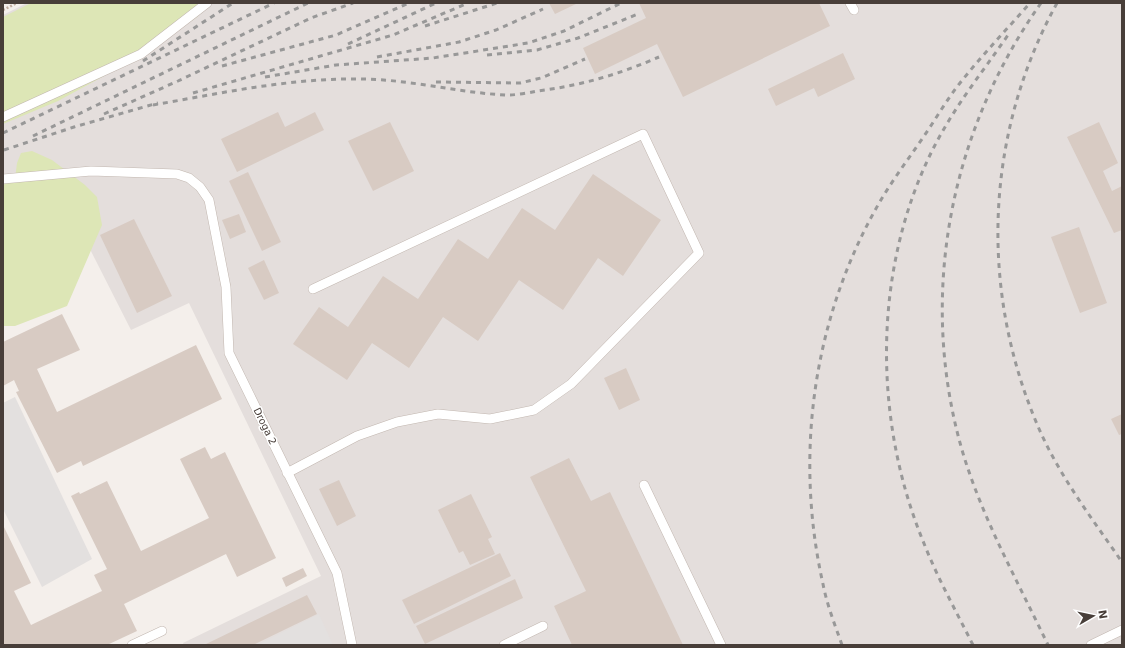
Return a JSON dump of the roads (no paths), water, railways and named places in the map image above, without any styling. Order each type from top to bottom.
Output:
[{"type":"lane","points":[[3,117],[141,54],[207,3]]},
{"type":"lane","points":[[287,473],[357,436],[397,422],[438,414],[490,419],[534,410],[571,384],[699,253],[643,134],[313,290]]},
{"type":"lane","name":"Droga 2","points":[[3,179],[91,171],[177,174],[189,178],[200,187],[209,200],[226,287],[229,353],[336,573],[352,645]]},
{"type":"lane","points":[[644,485],[721,645]]},
{"type":"lane","points":[[504,645],[543,626]]},
{"type":"lane","points":[[1091,645],[1122,630]]},
{"type":"lane","points":[[132,645],[162,631]]},
{"type":"railway","points":[[143,61],[233,3]]},
{"type":"railway","points":[[3,133],[274,3]]},
{"type":"railway","points":[[33,136],[308,3]]},
{"type":"railway","points":[[104,114],[311,18],[353,3]]},
{"type":"railway","points":[[222,66],[336,35],[409,3]]},
{"type":"railway","points":[[348,44],[436,3]]},
{"type":"railway","points":[[193,93],[393,35],[468,3]]},
{"type":"railway","points":[[425,26],[497,3]]},
{"type":"railway","points":[[265,77],[336,65],[433,58],[528,43],[564,31],[621,3]]},
{"type":"railway","points":[[842,645],[823,584],[814,535],[810,486],[811,437],[815,389],[824,341],[838,294],[856,249],[878,205],[958,85],[1030,3]]},
{"type":"railway","points":[[1041,3],[1009,53],[984,106],[964,161],[950,218],[943,276],[943,334],[949,392],[962,450],[970,475],[1001,549],[1048,645]]},
{"type":"railway","points":[[1057,3],[1033,54],[1015,107],[1003,160],[998,215],[999,270],[1007,325],[1020,378],[1040,431],[1068,482],[1122,562]]},
{"type":"railway","points":[[377,57],[459,42],[496,30],[543,9]]},
{"type":"railway","points":[[487,55],[537,50],[578,38],[638,14]]},
{"type":"railway","points":[[973,645],[940,581],[928,554],[905,490],[894,437],[887,383],[887,328],[893,274],[905,221],[923,170],[948,122],[1008,35]]},
{"type":"railway","points":[[153,105],[256,87],[334,79],[397,81],[470,92],[515,95],[584,83],[630,69],[659,57]]},
{"type":"railway","points":[[436,82],[520,83],[541,78],[585,59]]},
{"type":"railway","points":[[4,150],[74,127],[158,103]]}]
